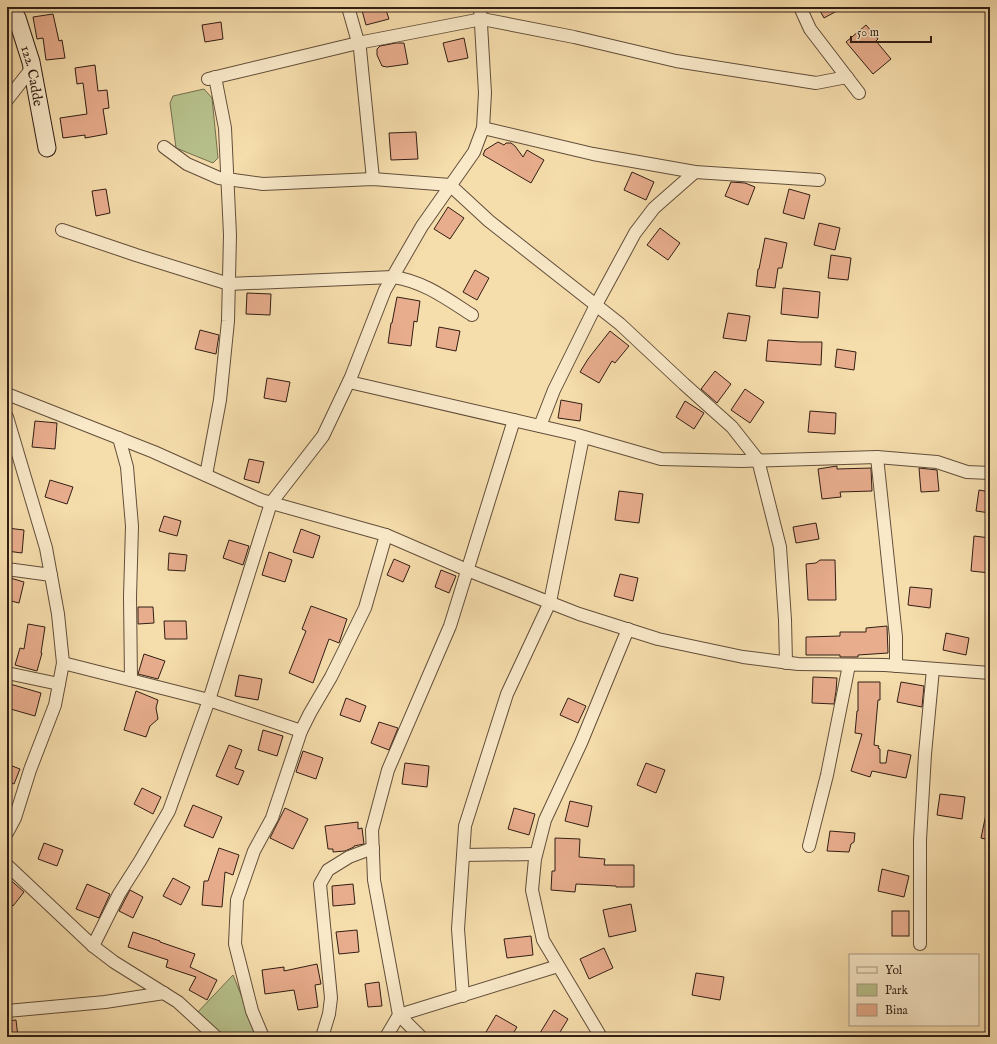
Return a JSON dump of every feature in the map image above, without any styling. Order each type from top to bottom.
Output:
[{"type":"street","name":"122. Cadde","points":[[10,7],[17,18],[32,68],[47,148]]},
{"type":"street","points":[[348,7],[360,49],[373,179]]},
{"type":"street","points":[[800,7],[810,29],[859,93]]},
{"type":"street","points":[[92,946],[119,894],[169,811],[209,700],[271,503],[323,436],[348,382],[385,290],[422,226],[474,152],[483,128],[485,92],[481,13]]},
{"type":"street","points":[[206,475],[220,400],[228,321],[230,235],[225,128],[212,78],[481,13],[676,61],[816,83],[846,77]]},
{"type":"street","points":[[7,100],[32,68]]},
{"type":"street","points":[[483,128],[593,154],[695,172],[819,180]]},
{"type":"street","points":[[164,147],[187,164],[219,178],[263,184],[373,179],[450,185],[489,221],[620,324],[732,427],[758,460],[780,547],[786,662]]},
{"type":"street","points":[[540,426],[554,390],[596,305],[635,233],[654,208],[695,172]]},
{"type":"street","points":[[62,230],[229,284],[393,277],[406,278],[436,292],[472,315]]},
{"type":"street","points":[[348,382],[540,426],[661,459],[758,460],[877,457],[937,462],[967,472],[990,473]]},
{"type":"street","points":[[7,394],[154,452],[261,500],[386,535],[467,570],[579,614],[658,639],[735,656],[798,664],[896,666],[990,673]]},
{"type":"street","points":[[7,417],[46,548],[58,614],[63,662],[55,705],[30,770],[15,818],[7,833]]},
{"type":"street","points":[[420,1037],[399,1015],[374,880],[372,830],[388,770],[450,626],[514,420]]},
{"type":"street","points":[[463,996],[458,929],[465,826],[507,694],[550,602],[584,437]]},
{"type":"street","points":[[119,438],[127,467],[132,526],[130,597],[131,680]]},
{"type":"street","points":[[877,457],[896,637],[896,666]]},
{"type":"street","points":[[262,1037],[252,1011],[235,944],[237,900],[254,850],[272,818],[301,731],[331,677],[365,608],[386,535]]},
{"type":"street","points":[[7,569],[51,575]]},
{"type":"street","points":[[601,1037],[543,940],[532,890],[536,854],[545,820],[581,742],[628,629]]},
{"type":"street","points":[[63,662],[209,700],[301,731]]},
{"type":"street","points":[[809,846],[827,775],[849,665]]},
{"type":"street","points":[[920,944],[920,840],[925,754],[933,669]]},
{"type":"street","points":[[7,673],[59,684]]},
{"type":"street","points":[[322,1037],[329,1014],[331,998],[320,884],[328,870],[349,857],[373,848]]},
{"type":"street","points":[[463,855],[536,854]]},
{"type":"street","points":[[7,865],[92,946],[114,962],[178,1002],[216,1037]]},
{"type":"street","points":[[386,1037],[399,1015],[558,966]]},
{"type":"street","points":[[7,1011],[106,1002],[164,993]]},
{"type":"green space","points":[[204,89],[212,98],[218,158],[213,163],[176,148],[170,103],[173,96]]},
{"type":"green space","points":[[233,975],[258,1037],[226,1037],[196,1014]]},
{"type":"building","points":[[361,7],[385,7],[389,19],[366,25]]},
{"type":"building","points":[[818,7],[844,7],[824,18]]},
{"type":"building","points":[[53,14],[59,41],[62,40],[65,58],[46,60],[43,38],[37,39],[33,17]]},
{"type":"building","points":[[221,22],[223,39],[205,42],[202,25]]},
{"type":"building","points":[[866,25],[878,39],[876,41],[891,59],[873,74],[846,42]]},
{"type":"building","points":[[464,38],[468,58],[448,62],[443,43]]},
{"type":"building","points":[[404,43],[408,64],[387,67],[382,66],[377,55],[377,49],[380,46]]},
{"type":"building","points":[[95,65],[98,91],[107,90],[109,108],[103,109],[107,134],[85,138],[85,135],[63,138],[60,118],[87,114],[83,83],[77,84],[75,68]]},
{"type":"building","points":[[416,132],[418,159],[391,160],[389,133]]},
{"type":"building","points":[[498,142],[504,145],[506,143],[511,143],[523,157],[527,150],[544,160],[531,183],[483,155],[485,150]]},
{"type":"building","points":[[632,172],[654,182],[646,200],[624,190]]},
{"type":"building","points":[[731,182],[745,183],[755,187],[748,205],[725,196]]},
{"type":"building","points":[[106,189],[110,213],[96,216],[92,191]]},
{"type":"building","points":[[789,189],[810,195],[804,219],[783,213]]},
{"type":"building","points":[[448,207],[464,218],[450,239],[434,229]]},
{"type":"building","points":[[819,223],[840,228],[835,250],[814,245]]},
{"type":"building","points":[[660,228],[680,243],[668,260],[647,245]]},
{"type":"building","points":[[765,238],[787,243],[782,268],[778,268],[775,288],[756,286]]},
{"type":"building","points":[[831,255],[851,258],[848,280],[828,278]]},
{"type":"building","points":[[475,270],[489,278],[477,300],[463,292]]},
{"type":"building","points":[[783,288],[820,292],[818,318],[781,314]]},
{"type":"building","points":[[247,293],[271,294],[270,315],[246,314]]},
{"type":"building","points":[[397,297],[420,301],[417,322],[414,321],[411,346],[388,343]]},
{"type":"building","points":[[728,313],[750,316],[746,341],[723,338]]},
{"type":"building","points":[[439,327],[460,331],[456,351],[436,347]]},
{"type":"building","points":[[200,330],[219,335],[216,354],[195,349]]},
{"type":"building","points":[[610,331],[629,346],[615,363],[612,361],[599,383],[580,372],[588,359]]},
{"type":"building","points":[[768,340],[822,342],[821,365],[766,361]]},
{"type":"building","points":[[837,349],[856,352],[854,370],[835,367]]},
{"type":"building","points":[[715,371],[731,384],[717,403],[701,389]]},
{"type":"building","points":[[267,378],[290,382],[286,402],[264,398]]},
{"type":"building","points":[[745,389],[764,402],[750,423],[731,410]]},
{"type":"building","points":[[561,400],[582,404],[580,421],[558,418]]},
{"type":"building","points":[[685,401],[704,413],[694,429],[676,417]]},
{"type":"building","points":[[810,411],[836,413],[835,434],[808,432]]},
{"type":"building","points":[[35,421],[57,423],[55,449],[32,447]]},
{"type":"building","points":[[249,459],[264,462],[259,483],[244,479]]},
{"type":"building","points":[[837,466],[837,469],[871,468],[872,491],[840,492],[841,497],[822,499],[818,469]]},
{"type":"building","points":[[919,468],[937,470],[939,491],[921,492]]},
{"type":"building","points":[[50,480],[73,487],[67,504],[45,497]]},
{"type":"building","points":[[979,490],[990,492],[990,513],[976,511]]},
{"type":"building","points":[[619,491],[643,494],[639,523],[615,520]]},
{"type":"building","points":[[164,516],[181,521],[177,536],[159,531]]},
{"type":"building","points":[[816,523],[819,539],[796,543],[793,527]]},
{"type":"building","points":[[7,528],[24,530],[22,553],[7,551]]},
{"type":"building","points":[[301,529],[320,536],[313,558],[293,552]]},
{"type":"building","points":[[974,536],[990,538],[990,573],[971,571]]},
{"type":"building","points":[[229,540],[249,546],[243,565],[223,558]]},
{"type":"building","points":[[269,552],[292,560],[285,582],[262,575]]},
{"type":"building","points":[[169,553],[187,555],[185,571],[168,570]]},
{"type":"building","points":[[394,559],[410,566],[403,582],[387,575]]},
{"type":"building","points":[[820,560],[835,560],[836,600],[808,600],[806,564],[816,563]]},
{"type":"building","points":[[441,570],[456,576],[449,593],[435,587]]},
{"type":"building","points":[[620,574],[638,578],[633,601],[614,596]]},
{"type":"building","points":[[7,577],[24,582],[19,603],[7,600]]},
{"type":"building","points":[[910,587],[932,589],[930,608],[908,605]]},
{"type":"building","points":[[311,606],[347,619],[339,643],[329,639],[313,683],[289,673],[306,631],[302,629]]},
{"type":"building","points":[[138,607],[153,607],[154,623],[138,624]]},
{"type":"building","points":[[164,621],[186,621],[187,639],[165,639]]},
{"type":"building","points":[[28,624],[45,627],[42,653],[37,671],[15,665],[20,648],[24,649]]},
{"type":"building","points":[[887,626],[888,653],[858,655],[858,657],[840,657],[840,655],[806,655],[806,637],[840,636],[840,632],[866,632],[866,628]]},
{"type":"building","points":[[946,633],[969,638],[966,655],[943,650]]},
{"type":"building","points":[[144,654],[165,661],[158,679],[138,674]]},
{"type":"building","points":[[239,675],[262,679],[258,700],[235,696]]},
{"type":"building","points":[[813,677],[837,678],[834,704],[812,703]]},
{"type":"building","points":[[858,682],[880,682],[880,700],[878,700],[874,745],[879,746],[878,748],[880,749],[880,763],[886,763],[888,750],[911,755],[906,778],[872,771],[870,777],[851,771],[862,734],[855,733],[858,711]]},
{"type":"building","points":[[901,682],[924,686],[922,707],[897,702]]},
{"type":"building","points":[[10,684],[41,693],[35,716],[7,708],[7,696]]},
{"type":"building","points":[[136,691],[158,700],[156,708],[158,719],[150,726],[146,737],[124,730]]},
{"type":"building","points":[[346,698],[366,706],[360,722],[340,715]]},
{"type":"building","points":[[568,698],[586,706],[578,723],[560,715]]},
{"type":"building","points":[[379,722],[398,728],[389,750],[371,743]]},
{"type":"building","points":[[263,730],[283,736],[277,756],[258,750]]},
{"type":"building","points":[[229,745],[242,750],[235,768],[244,771],[238,785],[216,776]]},
{"type":"building","points":[[303,751],[323,758],[316,779],[296,772]]},
{"type":"building","points":[[405,763],[429,766],[427,787],[402,784]]},
{"type":"building","points":[[646,763],[665,770],[656,793],[637,785]]},
{"type":"building","points":[[7,764],[20,769],[14,784],[7,781]]},
{"type":"building","points":[[142,788],[161,797],[153,814],[134,804]]},
{"type":"building","points":[[940,794],[965,797],[962,819],[937,815]]},
{"type":"building","points":[[570,801],[592,806],[588,827],[565,821]]},
{"type":"building","points":[[193,805],[222,817],[213,838],[184,826]]},
{"type":"building","points":[[285,808],[308,819],[293,849],[270,838]]},
{"type":"building","points":[[514,808],[535,814],[529,835],[508,829]]},
{"type":"building","points":[[986,814],[990,814],[990,840],[981,838]]},
{"type":"building","points":[[358,822],[358,829],[362,828],[364,844],[354,846],[345,851],[333,852],[333,849],[328,849],[325,826]]},
{"type":"building","points":[[830,831],[855,833],[854,842],[851,844],[849,852],[827,851]]},
{"type":"building","points":[[555,838],[580,839],[579,857],[605,859],[604,865],[634,865],[634,887],[576,884],[575,892],[551,890],[552,871],[555,871]]},
{"type":"building","points":[[44,843],[63,850],[57,866],[38,859]]},
{"type":"building","points":[[219,848],[239,855],[233,875],[225,872],[222,907],[202,905],[204,881],[208,881]]},
{"type":"building","points":[[882,869],[909,876],[904,897],[878,891]]},
{"type":"building","points":[[7,877],[24,892],[13,906],[7,901]]},
{"type":"building","points":[[173,878],[190,887],[181,905],[163,896]]},
{"type":"building","points":[[87,884],[110,894],[99,918],[76,909]]},
{"type":"building","points":[[353,884],[355,904],[333,906],[332,886]]},
{"type":"building","points":[[130,890],[143,897],[133,918],[119,911]]},
{"type":"building","points":[[631,904],[636,931],[609,937],[603,910]]},
{"type":"building","points":[[892,911],[909,911],[909,936],[892,936]]},
{"type":"building","points":[[357,930],[359,952],[339,954],[336,932]]},
{"type":"building","points":[[133,932],[195,954],[190,967],[217,980],[207,1000],[189,990],[196,977],[166,967],[168,960],[128,947]]},
{"type":"building","points":[[531,936],[533,955],[507,958],[504,939]]},
{"type":"building","points":[[604,948],[613,968],[589,979],[580,959]]},
{"type":"building","points":[[317,964],[321,984],[315,985],[318,1007],[298,1010],[294,990],[265,994],[262,970],[284,967],[284,971]]},
{"type":"building","points":[[696,973],[724,977],[720,1000],[692,995]]},
{"type":"building","points":[[379,982],[382,1006],[368,1007],[365,984]]},
{"type":"building","points":[[554,1010],[568,1019],[557,1037],[546,1037],[540,1033]]},
{"type":"building","points":[[496,1015],[517,1027],[511,1037],[483,1037]]},
{"type":"building","points":[[16,1020],[18,1037],[7,1037],[7,1021]]}]
